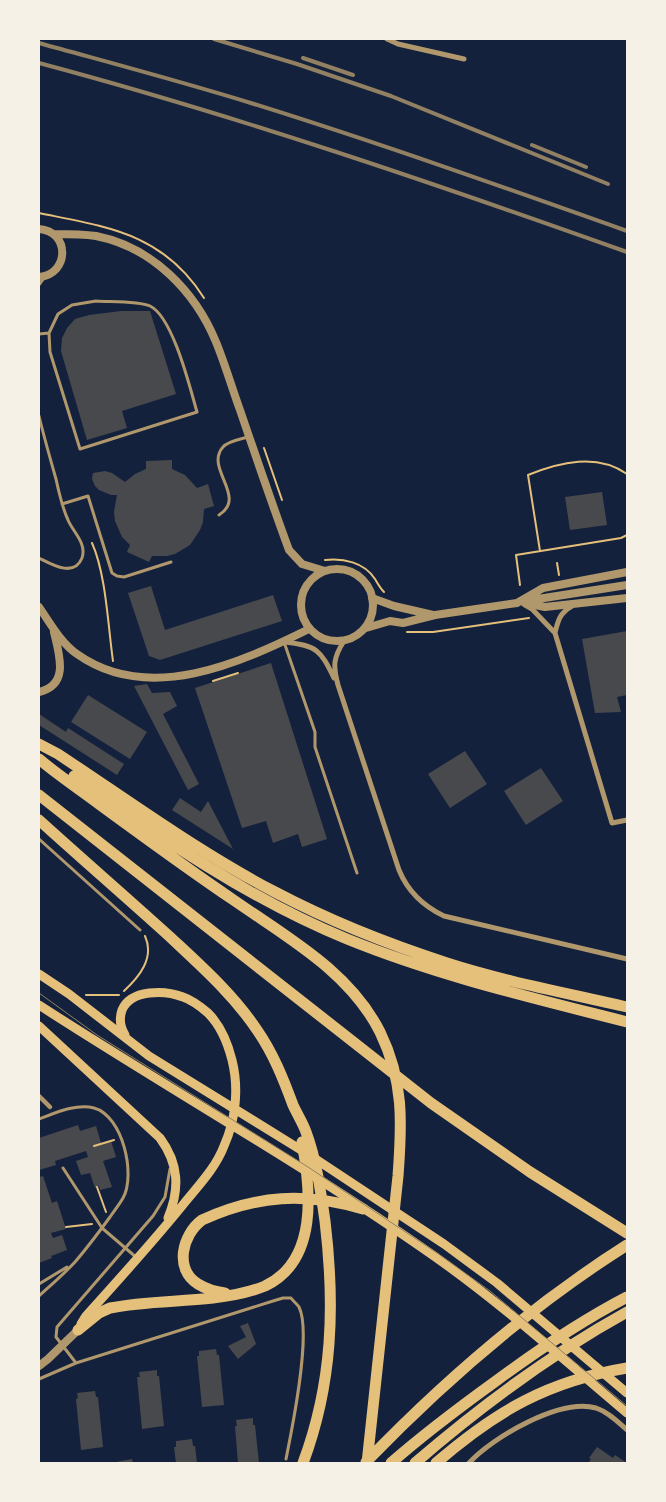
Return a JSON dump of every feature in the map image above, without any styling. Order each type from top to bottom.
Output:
[{"type":"highway","points":[[39,744],[58,754],[213,857],[275,892],[335,921],[373,937],[447,963],[512,981],[627,1007]]},
{"type":"highway","points":[[39,751],[188,854],[246,890],[312,924],[436,972],[627,1022]]},
{"type":"highway","points":[[39,759],[173,858],[308,951],[352,991],[380,1031],[398,1084],[402,1130],[366,1463]]},
{"type":"highway","points":[[39,796],[431,1103],[530,1172],[624,1230]]},
{"type":"highway","points":[[39,820],[220,985],[257,1029],[269,1048],[300,1121],[306,1130],[320,1190],[327,1244],[331,1299],[330,1342],[325,1384],[317,1420],[303,1463]]},
{"type":"highway","points":[[78,1330],[99,1313],[110,1308],[239,1294],[266,1285],[280,1276],[293,1263],[301,1248],[305,1232],[308,1204],[307,1179],[300,1121]]},
{"type":"highway","points":[[239,1294],[216,1292],[199,1285],[190,1276],[184,1257],[185,1242],[191,1230],[202,1220],[225,1210],[261,1200],[286,1198],[332,1201],[364,1209]]},
{"type":"highway","points":[[366,1463],[427,1402],[488,1346],[577,1278],[627,1245]]},
{"type":"highway","points":[[391,1463],[454,1411],[517,1365],[573,1328],[627,1297]]},
{"type":"highway","points":[[415,1463],[496,1397],[549,1360],[627,1312]]},
{"type":"highway","points":[[436,1463],[491,1420],[534,1395],[591,1374],[627,1368]]},
{"type":"main road","points":[[39,974],[69,994],[149,1056],[314,1158],[444,1244],[497,1283],[627,1393]]},
{"type":"main road","points":[[78,1330],[86,1316],[159,1235],[212,1168],[224,1147],[232,1122],[236,1095],[234,1073],[228,1046],[217,1024],[202,1008],[183,997],[172,994],[148,993],[138,995],[127,1002],[120,1019],[122,1030],[130,1041]]},
{"type":"main road","points":[[39,1005],[305,1171],[434,1256],[486,1294],[627,1413]]},
{"type":"main road","points":[[39,1026],[160,1138],[168,1151],[175,1172],[176,1191],[173,1207],[159,1235]]},
{"type":"street","points":[[387,39],[398,44],[464,59]]},
{"type":"street","points":[[39,229],[54,234],[80,234],[106,238],[130,247],[166,270],[198,308],[216,341],[288,550],[302,564],[325,571]]},
{"type":"street","points":[[42,277],[54,271],[62,258],[61,245],[54,234]]},
{"type":"street","points":[[339,569],[353,572],[364,581],[372,598],[372,617],[366,628],[356,637],[344,642],[329,641],[319,637],[309,629],[303,619],[300,607],[306,585],[315,576],[325,571],[339,569]]},
{"type":"street","points":[[521,602],[544,588],[627,572]]},
{"type":"street","points":[[366,628],[390,621],[402,623],[627,584]]},
{"type":"street","points":[[372,598],[394,606],[435,616]]},
{"type":"street","points":[[521,602],[545,607],[627,598]]},
{"type":"street","points":[[521,602],[532,609],[555,633],[612,823],[627,820]]},
{"type":"street","points":[[555,633],[558,618],[563,611],[576,603]]},
{"type":"street","points":[[39,607],[53,628],[76,654],[112,672],[129,676],[169,678],[210,670],[246,658],[309,629]]},
{"type":"street","points":[[39,692],[54,684],[59,675],[61,665],[53,628]]},
{"type":"street","points":[[284,641],[306,645],[319,652],[326,661],[338,685]]},
{"type":"street","points":[[344,642],[334,659],[338,685],[398,870],[409,888],[424,904],[444,916],[627,959]]},
{"type":"street","points":[[39,1096],[50,1108]]},
{"type":"street","points":[[39,1366],[78,1330]]},
{"type":"street","points":[[469,1463],[480,1452],[518,1426],[569,1408],[584,1406],[596,1408],[607,1413],[627,1430]]},
{"type":"lane","points":[[39,285],[42,277]]},
{"type":"lane","points":[[96,301],[150,306],[165,319],[183,365],[197,412],[80,449],[50,352],[49,333],[58,314],[72,305],[96,301]]},
{"type":"lane","points":[[39,334],[49,333]]},
{"type":"lane","points":[[39,416],[62,504],[68,521],[82,544],[83,554],[81,560],[73,567],[66,569],[54,566],[39,558]]},
{"type":"lane","points":[[219,515],[229,505],[229,497],[218,463],[219,454],[223,446],[228,443],[249,437]]},
{"type":"lane","points":[[62,504],[88,496],[112,573],[117,576],[124,577],[171,562]]},
{"type":"lane","points":[[284,641],[315,732],[315,747],[357,873]]},
{"type":"lane","points":[[39,839],[140,930]]},
{"type":"lane","points":[[39,1119],[79,1108],[95,1108],[106,1115],[115,1126],[120,1137],[128,1170],[128,1184],[123,1197],[102,1228],[74,1263],[39,1296]]},
{"type":"lane","points":[[76,1364],[56,1337],[57,1327],[153,1216],[165,1197],[170,1172],[168,1151]]},
{"type":"lane","points":[[63,1168],[102,1228],[138,1259]]},
{"type":"lane","points":[[39,1284],[74,1263]]},
{"type":"lane","points":[[39,1379],[76,1364],[273,1301],[291,1298],[299,1307],[303,1323],[302,1356],[286,1459]]},
{"type":"path","points":[[540,551],[528,475],[552,465],[577,461],[603,463],[627,473]]},
{"type":"path","points":[[520,585],[516,555],[622,538],[627,534]]},
{"type":"path","points":[[92,543],[101,574],[113,661]]},
{"type":"path","points":[[557,563],[559,578]]},
{"type":"path","points":[[401,631],[433,632],[527,618],[535,620]]},
{"type":"path","points":[[213,681],[238,673]]},
{"type":"path","points":[[124,991],[136,979],[147,960],[148,942],[140,930]]},
{"type":"path","points":[[69,994],[119,995]]},
{"type":"path","points":[[39,1069],[39,1075]]},
{"type":"path","points":[[94,1146],[120,1137]]},
{"type":"path","points":[[97,1187],[108,1219]]},
{"type":"path","points":[[66,1227],[99,1223]]},
{"type":"building","points":[[121,311],[150,311],[176,394],[122,411],[127,428],[87,440],[61,351],[62,338],[67,328],[75,319],[89,315]]},
{"type":"building","points":[[172,460],[172,469],[185,475],[197,488],[208,484],[214,506],[204,509],[200,530],[190,545],[175,554],[152,556],[149,562],[127,552],[130,545],[122,537],[115,521],[114,512],[117,495],[111,495],[99,490],[92,479],[93,473],[105,471],[112,473],[125,482],[135,474],[146,469],[146,461]]},
{"type":"building","points":[[602,492],[607,525],[570,530],[565,497]]},
{"type":"building","points":[[151,586],[165,630],[273,595],[282,621],[160,660],[149,656],[128,593]]},
{"type":"building","points":[[627,631],[627,695],[617,697],[621,712],[595,713],[582,639]]},
{"type":"building","points":[[271,663],[327,839],[302,847],[298,834],[273,843],[266,821],[242,828],[195,688]]},
{"type":"building","points":[[147,684],[152,693],[170,692],[177,706],[163,714],[199,784],[188,790],[134,686]]},
{"type":"building","points":[[88,695],[147,732],[130,759],[71,722]]},
{"type":"building","points":[[39,714],[66,732],[68,728],[124,764],[117,775],[39,725]]},
{"type":"building","points":[[465,751],[487,784],[450,808],[428,774]]},
{"type":"building","points":[[541,768],[563,801],[526,825],[504,791]]},
{"type":"building","points":[[180,798],[201,812],[208,801],[233,849],[172,810]]},
{"type":"building","points":[[78,1125],[80,1131],[96,1126],[101,1143],[111,1141],[116,1157],[103,1161],[112,1187],[100,1190],[99,1186],[95,1188],[90,1173],[81,1175],[76,1161],[88,1157],[86,1151],[55,1161],[56,1165],[39,1170],[39,1138]]},
{"type":"building","points":[[43,1176],[52,1203],[57,1201],[66,1229],[51,1233],[53,1238],[62,1235],[67,1250],[39,1263],[39,1177]]},
{"type":"building","points":[[248,1323],[256,1344],[238,1359],[228,1346],[246,1337],[240,1326]]},
{"type":"building","points":[[216,1349],[217,1355],[219,1355],[224,1405],[202,1407],[197,1356],[199,1356],[199,1351]]},
{"type":"building","points":[[157,1370],[164,1426],[142,1429],[137,1377],[140,1377],[139,1372]]},
{"type":"building","points":[[95,1391],[96,1397],[98,1397],[103,1447],[81,1450],[77,1393]]},
{"type":"building","points":[[253,1418],[259,1463],[238,1463],[236,1420]]},
{"type":"building","points":[[192,1439],[193,1446],[195,1446],[197,1463],[176,1463],[174,1447],[176,1447],[176,1441]]},
{"type":"building","points":[[597,1447],[613,1458],[615,1455],[627,1463],[588,1463],[591,1459],[589,1458]]},
{"type":"building","points":[[132,1459],[133,1463],[116,1463],[116,1462]]},
{"type":"tram line","points":[[39,993],[97,1035],[308,1167],[437,1253],[490,1291],[627,1406]]},
{"type":"railway","points":[[214,39],[297,64],[391,96],[608,184]]},
{"type":"railway","points":[[39,43],[201,88],[301,119],[627,231]]},
{"type":"railway","points":[[303,58],[353,75]]},
{"type":"railway","points":[[39,63],[188,105],[261,128],[627,252]]},
{"type":"railway","points":[[532,145],[586,167]]}]
